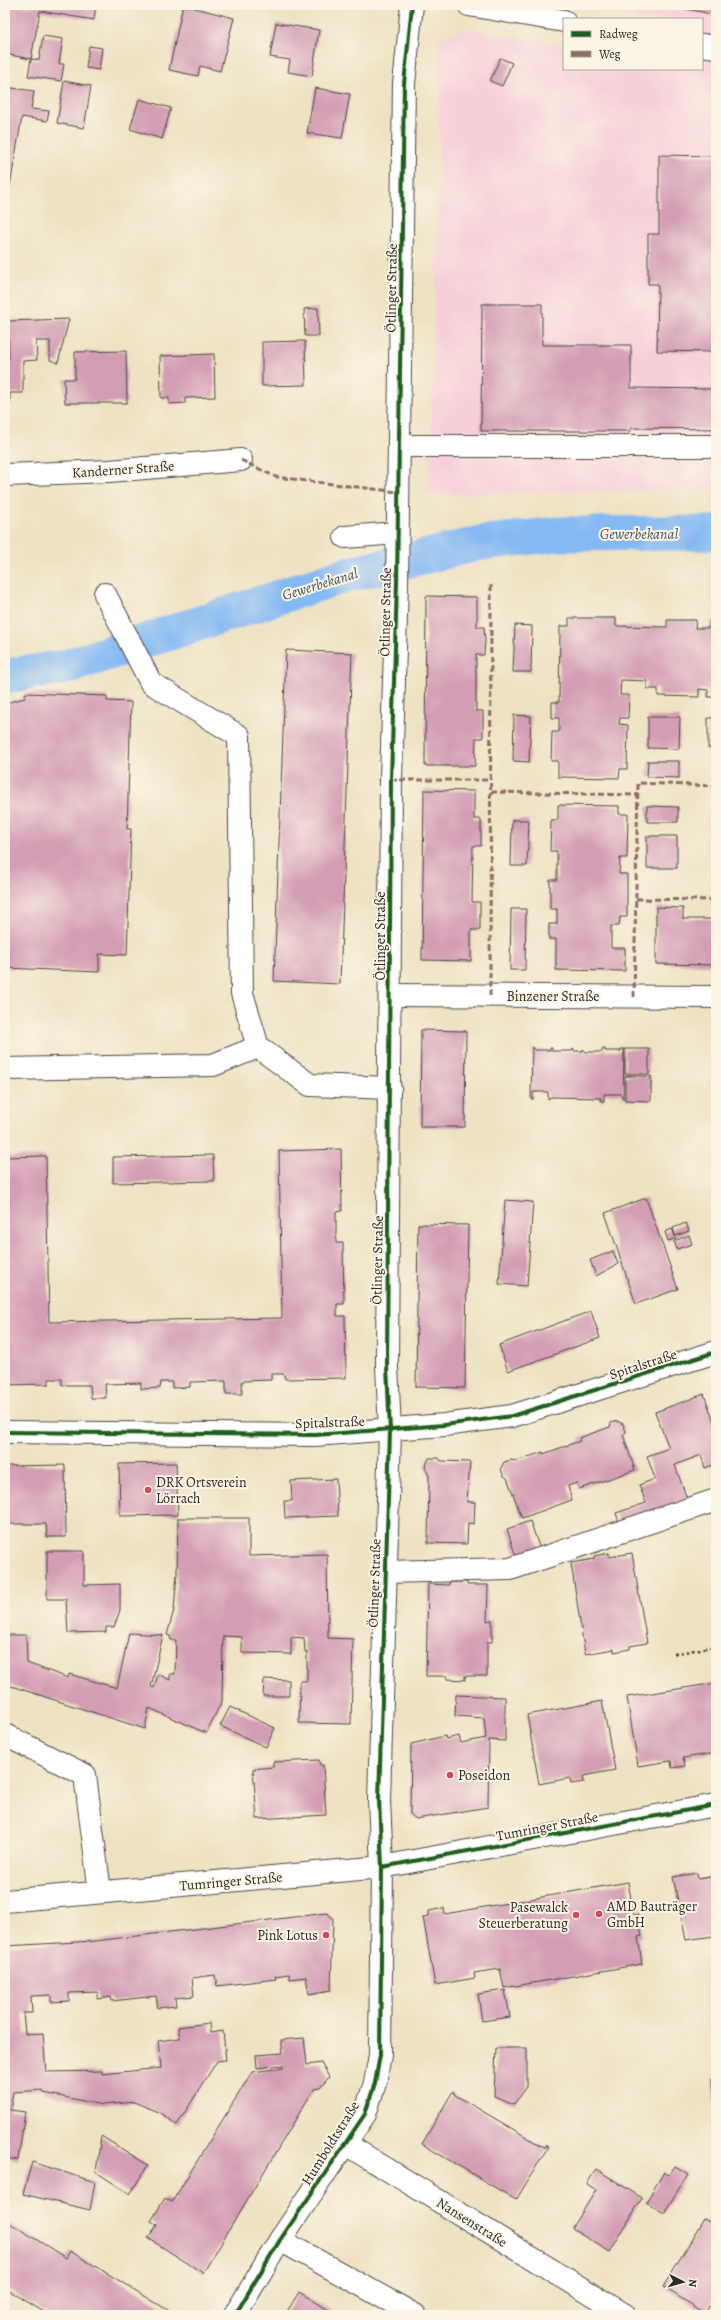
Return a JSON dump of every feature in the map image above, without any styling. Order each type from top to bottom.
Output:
[{"type":"street","name":"Ötlinger Straße","points":[[382,1867],[379,1800],[390,1431],[387,1366],[391,780],[397,583],[404,84],[412,5]]},
{"type":"street","points":[[469,5],[563,21]]},
{"type":"street","points":[[703,45],[716,47]]},
{"type":"street","points":[[399,446],[716,446]]},
{"type":"street","name":"Kanderner Straße","points":[[5,475],[109,472],[241,460]]},
{"type":"street","points":[[345,538],[397,538]]},
{"type":"street","points":[[105,594],[152,683],[239,736],[242,993],[258,1047],[310,1086],[390,1088]]},
{"type":"street","name":"Binzener Straße","points":[[390,995],[716,997]]},
{"type":"street","points":[[5,1068],[213,1065],[258,1047]]},
{"type":"street","name":"Spitalstraße","points":[[5,1432],[315,1435],[390,1431],[512,1416],[716,1352]]},
{"type":"street","points":[[385,1572],[510,1569],[716,1500]]},
{"type":"street","points":[[5,1735],[85,1775],[100,1892]]},
{"type":"street","name":"Tumringer Straße","points":[[5,1901],[382,1867],[716,1805]]},
{"type":"street","name":"Humboldtstraße","points":[[235,2315],[280,2240],[365,2114],[375,2083],[380,2055],[382,1867]]},
{"type":"street","name":"Nansenstraße","points":[[344,2143],[595,2308],[625,2315]]},
{"type":"street","points":[[280,2240],[415,2315]]},
{"type":"path","points":[[674,1654],[716,1646]]},
{"type":"shaded area","points":[[627,5],[716,5],[716,489],[429,495],[439,185],[439,39],[463,28],[563,45],[563,70],[703,70],[703,18],[622,18]]},
{"type":"building","points":[[5,5],[22,7],[96,5],[94,20],[40,11],[31,59],[5,54]]},
{"type":"building","points":[[183,5],[234,18],[220,71],[200,66],[198,76],[169,70]]},
{"type":"building","points":[[716,5],[716,15],[672,6]]},
{"type":"building","points":[[276,23],[319,30],[312,76],[288,72],[290,60],[270,57]]},
{"type":"building","points":[[43,36],[63,39],[59,64],[64,64],[61,81],[28,76],[31,59],[39,60]]},
{"type":"building","points":[[89,46],[102,48],[99,70],[86,68]]},
{"type":"building","points":[[500,58],[512,63],[502,86],[490,81]]},
{"type":"building","points":[[64,81],[91,86],[84,128],[57,123]]},
{"type":"building","points":[[5,87],[34,91],[31,109],[49,111],[47,121],[22,117],[8,197],[5,196]]},
{"type":"building","points":[[315,88],[350,94],[342,138],[307,133]]},
{"type":"building","points":[[139,99],[171,108],[162,139],[130,129]]},
{"type":"building","points":[[659,155],[716,156],[716,352],[657,351],[658,284],[648,284],[648,234],[659,234]]},
{"type":"building","points":[[482,304],[542,304],[542,345],[631,345],[631,388],[716,389],[716,429],[631,428],[631,431],[481,431]]},
{"type":"building","points":[[318,308],[319,336],[305,336],[304,309]]},
{"type":"building","points":[[69,319],[58,363],[50,360],[50,341],[36,341],[37,360],[23,361],[23,393],[10,393],[10,405],[5,405],[5,359],[9,359],[8,321]]},
{"type":"building","points":[[305,341],[306,385],[262,386],[262,342]]},
{"type":"building","points":[[126,351],[127,403],[65,403],[64,379],[75,379],[75,352]]},
{"type":"building","points":[[214,354],[215,397],[185,398],[185,403],[169,404],[169,398],[161,398],[160,356]]},
{"type":"building","points":[[426,596],[477,597],[477,627],[484,627],[485,641],[484,655],[476,655],[476,711],[483,711],[483,738],[476,738],[475,766],[425,766]]},
{"type":"building","points":[[569,618],[616,618],[616,626],[667,627],[667,620],[696,620],[695,628],[709,628],[710,621],[716,621],[716,697],[708,697],[708,690],[699,689],[699,697],[658,696],[658,689],[647,689],[647,681],[621,680],[620,695],[629,695],[628,718],[620,718],[619,724],[628,725],[627,769],[620,769],[619,778],[558,777],[558,761],[551,761],[552,732],[559,732],[559,718],[552,718],[552,702],[559,702],[560,626],[569,626]]},
{"type":"building","points":[[515,625],[532,626],[531,672],[513,672]]},
{"type":"building","points":[[286,650],[352,653],[340,984],[274,981]]},
{"type":"building","points":[[25,693],[107,696],[107,701],[131,702],[127,829],[131,829],[127,955],[99,954],[99,972],[5,968],[5,703],[25,698]]},
{"type":"building","points":[[514,715],[531,716],[529,762],[513,761]]},
{"type":"building","points":[[648,717],[680,717],[679,749],[648,748]]},
{"type":"building","points":[[708,718],[716,718],[716,748],[708,748]]},
{"type":"building","points":[[648,761],[679,761],[679,778],[647,777]]},
{"type":"building","points":[[424,790],[474,791],[474,819],[481,819],[481,846],[473,846],[472,902],[480,902],[480,930],[471,930],[471,961],[422,960]]},
{"type":"building","points":[[558,805],[619,806],[619,814],[628,814],[627,858],[620,858],[619,874],[627,874],[627,917],[620,917],[619,926],[611,926],[611,948],[625,948],[625,971],[556,970],[556,939],[549,939],[549,924],[557,924],[557,909],[550,909],[550,880],[557,880],[557,851],[550,851],[551,820],[558,820]]},
{"type":"building","points":[[647,806],[678,807],[678,822],[647,822]]},
{"type":"building","points":[[512,820],[529,820],[527,866],[511,866]]},
{"type":"building","points":[[647,836],[677,836],[677,868],[647,868]]},
{"type":"building","points":[[656,907],[683,908],[683,919],[716,919],[716,965],[656,964]]},
{"type":"building","points":[[511,909],[526,909],[525,970],[510,970]]},
{"type":"building","points":[[421,1030],[466,1031],[465,1127],[420,1127]]},
{"type":"building","points":[[532,1047],[535,1050],[550,1050],[550,1048],[552,1048],[552,1051],[571,1051],[574,1049],[573,1051],[583,1051],[583,1049],[586,1052],[602,1052],[602,1049],[605,1049],[605,1051],[621,1051],[621,1049],[624,1049],[623,1100],[621,1094],[604,1094],[604,1101],[601,1101],[601,1098],[551,1097],[548,1099],[548,1092],[533,1092],[533,1099],[531,1099]]},
{"type":"building","points":[[625,1049],[649,1049],[649,1074],[625,1074]]},
{"type":"building","points":[[625,1076],[651,1076],[651,1101],[625,1100]]},
{"type":"building","points":[[341,1149],[342,1211],[336,1212],[336,1243],[343,1243],[344,1304],[337,1304],[337,1316],[345,1316],[346,1378],[285,1379],[284,1374],[271,1374],[271,1380],[242,1381],[242,1394],[226,1394],[226,1381],[190,1382],[190,1387],[172,1388],[172,1382],[161,1382],[160,1388],[141,1389],[141,1383],[105,1384],[106,1398],[91,1398],[90,1385],[62,1385],[62,1379],[49,1379],[49,1384],[5,1385],[5,1157],[46,1156],[49,1322],[282,1318],[279,1151]]},
{"type":"building","points":[[213,1155],[214,1181],[113,1183],[113,1157]]},
{"type":"building","points":[[646,1198],[678,1289],[636,1304],[605,1213]]},
{"type":"building","points":[[505,1200],[533,1202],[527,1286],[499,1284]]},
{"type":"building","points":[[686,1223],[689,1231],[675,1236],[673,1228]]},
{"type":"building","points":[[418,1224],[468,1225],[465,1388],[416,1387]]},
{"type":"building","points":[[672,1229],[676,1238],[668,1241],[665,1232]]},
{"type":"building","points":[[689,1235],[692,1244],[677,1249],[674,1241]]},
{"type":"building","points":[[613,1251],[618,1264],[596,1276],[590,1260]]},
{"type":"building","points":[[591,1311],[600,1338],[508,1371],[499,1345]]},
{"type":"building","points":[[704,1394],[716,1428],[716,1464],[705,1468],[701,1455],[675,1465],[687,1499],[619,1522],[616,1513],[646,1503],[639,1485],[655,1479],[647,1456],[669,1448],[655,1412]]},
{"type":"building","points":[[617,1421],[623,1424],[626,1432],[623,1435],[635,1470],[579,1489],[577,1483],[568,1486],[572,1500],[522,1518],[507,1478],[503,1475],[501,1468],[504,1462],[511,1460],[516,1461],[543,1452],[543,1454],[580,1441],[579,1438],[610,1427],[611,1423]]},
{"type":"building","points":[[429,1458],[439,1458],[441,1461],[470,1462],[467,1502],[475,1502],[474,1524],[468,1523],[467,1544],[428,1543],[429,1476],[425,1467]]},
{"type":"building","name":"DRK Ortsverein Lörrach","points":[[176,1463],[178,1515],[120,1516],[119,1464]]},
{"type":"building","points":[[65,1465],[66,1537],[47,1537],[46,1524],[5,1524],[5,1466]]},
{"type":"building","points":[[336,1479],[338,1516],[285,1518],[284,1501],[292,1501],[291,1481]]},
{"type":"building","points":[[178,1518],[249,1518],[249,1556],[327,1554],[328,1638],[353,1639],[351,1724],[299,1723],[300,1681],[307,1681],[307,1652],[305,1652],[304,1638],[291,1637],[291,1654],[242,1653],[242,1637],[223,1636],[222,1701],[206,1733],[149,1708],[145,1729],[5,1684],[5,1635],[26,1635],[27,1663],[68,1678],[69,1674],[117,1688],[129,1633],[163,1635],[151,1687],[154,1688],[158,1674],[170,1680],[170,1674],[175,1674],[176,1640],[171,1640],[170,1636],[167,1635],[174,1610],[177,1573]]},
{"type":"building","points":[[530,1521],[540,1549],[516,1557],[507,1529]]},
{"type":"building","points":[[47,1551],[84,1551],[84,1585],[120,1584],[120,1610],[114,1627],[106,1627],[106,1632],[68,1633],[66,1599],[47,1599]]},
{"type":"building","points":[[609,1553],[609,1557],[632,1553],[647,1643],[630,1646],[630,1649],[614,1652],[614,1649],[585,1654],[571,1563],[594,1559],[594,1556]]},
{"type":"building","points":[[449,1582],[467,1582],[467,1585],[488,1585],[487,1621],[492,1620],[492,1642],[487,1642],[487,1676],[465,1676],[465,1680],[447,1679],[447,1676],[426,1676],[428,1584],[449,1585]]},
{"type":"building","points":[[264,1679],[289,1680],[289,1696],[263,1696]]},
{"type":"building","points":[[716,1683],[716,1753],[683,1758],[685,1766],[672,1768],[671,1761],[638,1766],[627,1697]]},
{"type":"building","name":"Poseidon","points":[[456,1695],[505,1697],[505,1741],[489,1740],[488,1807],[416,1819],[410,1814],[411,1744],[445,1736],[446,1739],[459,1736],[461,1743],[486,1738],[484,1718],[455,1716]]},
{"type":"building","points":[[602,1701],[615,1770],[583,1776],[584,1782],[571,1784],[570,1778],[539,1784],[527,1715]]},
{"type":"building","points":[[230,1707],[275,1728],[266,1747],[220,1726]]},
{"type":"building","points":[[319,1760],[320,1765],[323,1765],[326,1815],[257,1819],[253,1769],[273,1767],[273,1762]]},
{"type":"building","points":[[697,1873],[698,1879],[716,1876],[716,1925],[713,1926],[714,1936],[686,1940],[673,1877]]},
{"type":"building","points":[[628,1882],[634,1915],[638,1915],[642,1936],[638,1937],[642,1964],[504,1988],[500,1969],[474,1973],[475,1978],[435,1985],[423,1917],[429,1916],[429,1911],[444,1908],[445,1914]]},
{"type":"building","points":[[327,1913],[333,1918],[331,1990],[309,1994],[306,1977],[290,1979],[289,1974],[275,1976],[276,1979],[217,1986],[215,1975],[192,1978],[194,1996],[175,1998],[176,2006],[158,2008],[156,1996],[112,2001],[111,1997],[98,1999],[98,1992],[69,1993],[69,2001],[51,2002],[51,1995],[31,1996],[32,2013],[23,2013],[25,2034],[43,2033],[46,2072],[102,2071],[102,2074],[161,2068],[158,2041],[180,2038],[178,2027],[209,2023],[210,2033],[223,2031],[226,2060],[217,2061],[177,2125],[160,2113],[134,2102],[103,2105],[44,2093],[43,2090],[13,2092],[10,2110],[25,2112],[18,2160],[5,2158],[5,1946],[95,1941]]},
{"type":"building","points":[[505,1990],[510,2017],[482,2021],[478,1994]]},
{"type":"building","points":[[304,2038],[307,2065],[321,2063],[329,2077],[320,2088],[314,2089],[203,2273],[148,2238],[157,2225],[151,2221],[165,2198],[172,2202],[252,2072],[283,2068],[283,2065],[257,2068],[256,2055],[283,2053],[281,2040]]},
{"type":"building","points":[[496,2048],[527,2048],[527,2087],[514,2104],[494,2096]]},
{"type":"building","points":[[713,2078],[716,2078],[716,2110],[715,2110]]},
{"type":"building","points":[[453,2091],[455,2095],[545,2148],[545,2145],[548,2147],[516,2200],[422,2144]]},
{"type":"building","points":[[716,2117],[716,2145],[715,2145],[713,2118]]},
{"type":"building","points":[[101,2136],[148,2165],[130,2194],[96,2172]]},
{"type":"building","points":[[32,2162],[95,2182],[90,2210],[23,2194]]},
{"type":"building","points":[[675,2166],[688,2174],[664,2213],[646,2202],[664,2172],[669,2175]]},
{"type":"building","points":[[596,2169],[642,2198],[610,2252],[572,2229],[596,2190],[587,2184]]},
{"type":"building","points":[[704,2219],[716,2226],[716,2295],[705,2313],[663,2287]]},
{"type":"building","points":[[5,2220],[66,2258],[70,2251],[176,2315],[49,2315],[8,2290],[5,2295]]},
{"type":"building","points":[[299,2292],[337,2315],[285,2315]]},
{"type":"waterway","name":"Gewerbekanal","points":[[5,676],[66,667],[343,576],[481,543],[559,534],[716,533]]},
{"type":"marked path","points":[[241,460],[276,477],[398,492]]},
{"type":"marked path","points":[[490,996],[491,583]]},
{"type":"marked path","points":[[391,780],[490,780]]},
{"type":"marked path","points":[[634,997],[638,783],[716,786]]},
{"type":"marked path","points":[[491,792],[637,795]]},
{"type":"marked path","points":[[636,899],[716,900]]},
{"type":"cycle path","points":[[235,2315],[280,2240],[365,2114],[375,2083],[380,2055],[382,1867],[379,1800],[390,1431],[387,1366],[391,780],[397,583],[404,84],[412,5]]},
{"type":"cycle path","points":[[5,1432],[315,1435],[444,1425],[512,1416],[716,1352]]},
{"type":"cycle path","points":[[382,1867],[716,1805]]},
{"type":"place","name":"DRK Ortsverein Lörrach","points":[[148,1490]]},
{"type":"place","name":"Poseidon","points":[[450,1775]]},
{"type":"place","name":"AMD Bauträger GmbH","points":[[599,1914]]},
{"type":"place","name":"Pasewalck Steuerberatung","points":[[576,1915]]},
{"type":"place","name":"Pink Lotus","points":[[326,1935]]}]
